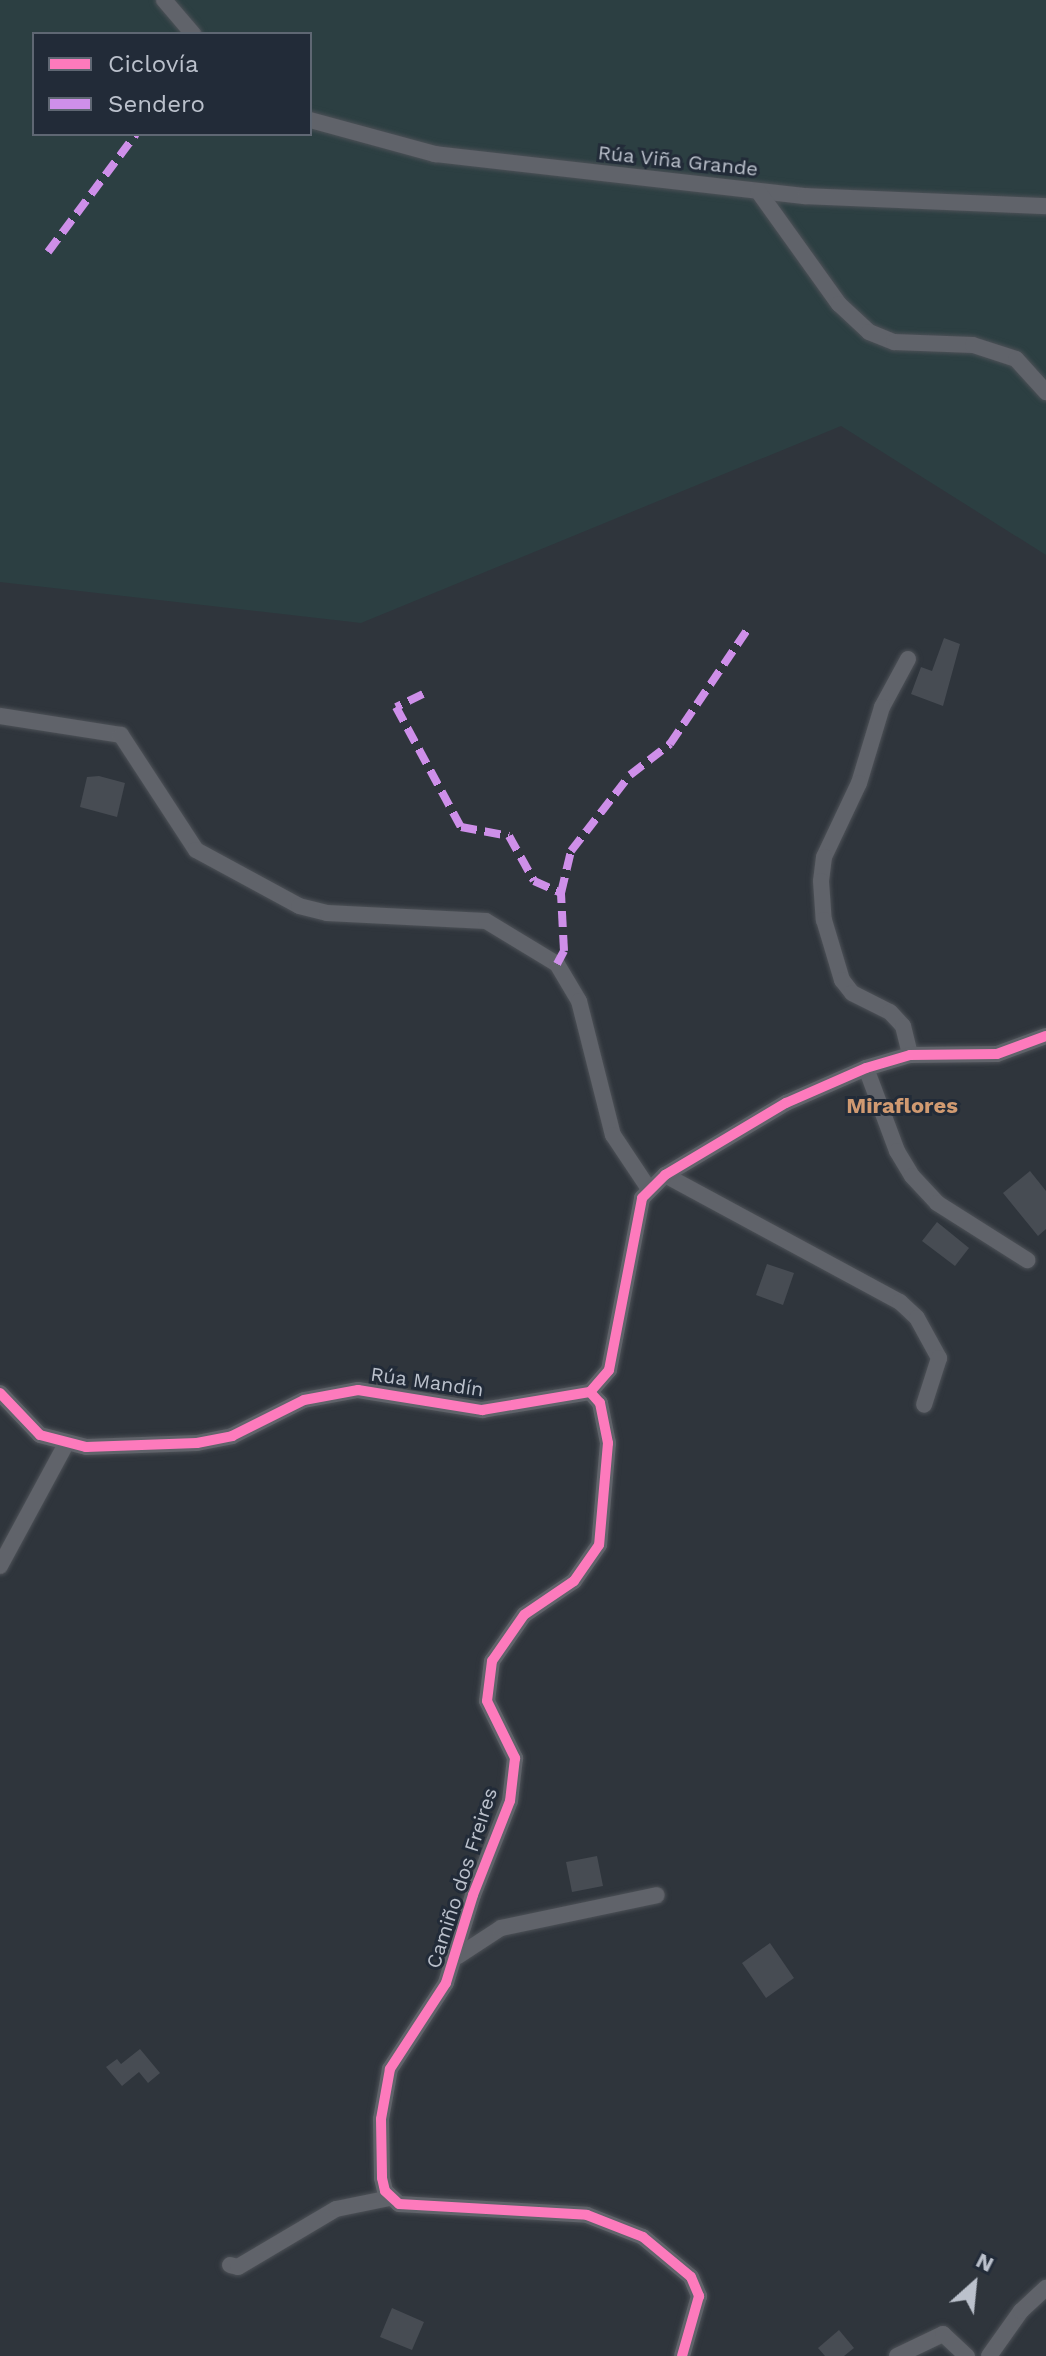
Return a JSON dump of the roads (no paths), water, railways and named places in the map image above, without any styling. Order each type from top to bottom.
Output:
[{"type":"street","points":[[164,0],[191,32]]},
{"type":"street","name":"Rúa Viña Grande","points":[[312,121],[435,154],[758,191],[1046,206]]},
{"type":"street","points":[[758,191],[839,304],[869,332],[894,342],[973,345],[1016,359],[1046,392]]},
{"type":"street","points":[[908,659],[882,707],[859,783],[824,857],[821,881],[824,920],[842,980],[852,993],[897,1019],[910,1055]]},
{"type":"street","points":[[0,716],[121,735],[196,850],[299,906],[327,913],[486,921],[557,964],[579,1001],[613,1135],[649,1189]]},
{"type":"street","points":[[590,1392],[609,1370],[639,1211],[649,1189],[665,1175],[786,1103],[866,1068],[910,1055],[997,1054],[1046,1036]]},
{"type":"street","points":[[866,1068],[897,1151],[912,1176],[937,1203],[1027,1260]]},
{"type":"street","points":[[665,1175],[900,1302],[917,1318],[939,1358],[924,1405]]},
{"type":"street","name":"Rúa Mandín","points":[[65,1446],[197,1443],[232,1436],[304,1400],[358,1390],[482,1410],[590,1392]]},
{"type":"street","name":"Camiño dos Freires","points":[[390,2198],[382,2178],[381,2134],[386,2081],[458,1956],[473,1895],[504,1822],[515,1769],[511,1744],[487,1701],[492,1661],[524,1615],[574,1581],[599,1545],[608,1443],[600,1403],[590,1392]]},
{"type":"street","points":[[0,1393],[40,1435],[65,1446],[0,1566]]},
{"type":"street","points":[[458,1956],[501,1928],[657,1895]]},
{"type":"street","points":[[230,2265],[238,2267],[336,2209],[390,2198],[414,2206],[587,2215],[643,2237],[691,2277],[699,2296],[696,2322],[682,2356]]},
{"type":"street","points":[[989,2356],[1021,2311],[1046,2288]]},
{"type":"street","points":[[897,2356],[929,2336],[943,2334],[967,2356]]},
{"type":"district","name":"Miraflores","points":[[902,1106]]}]
